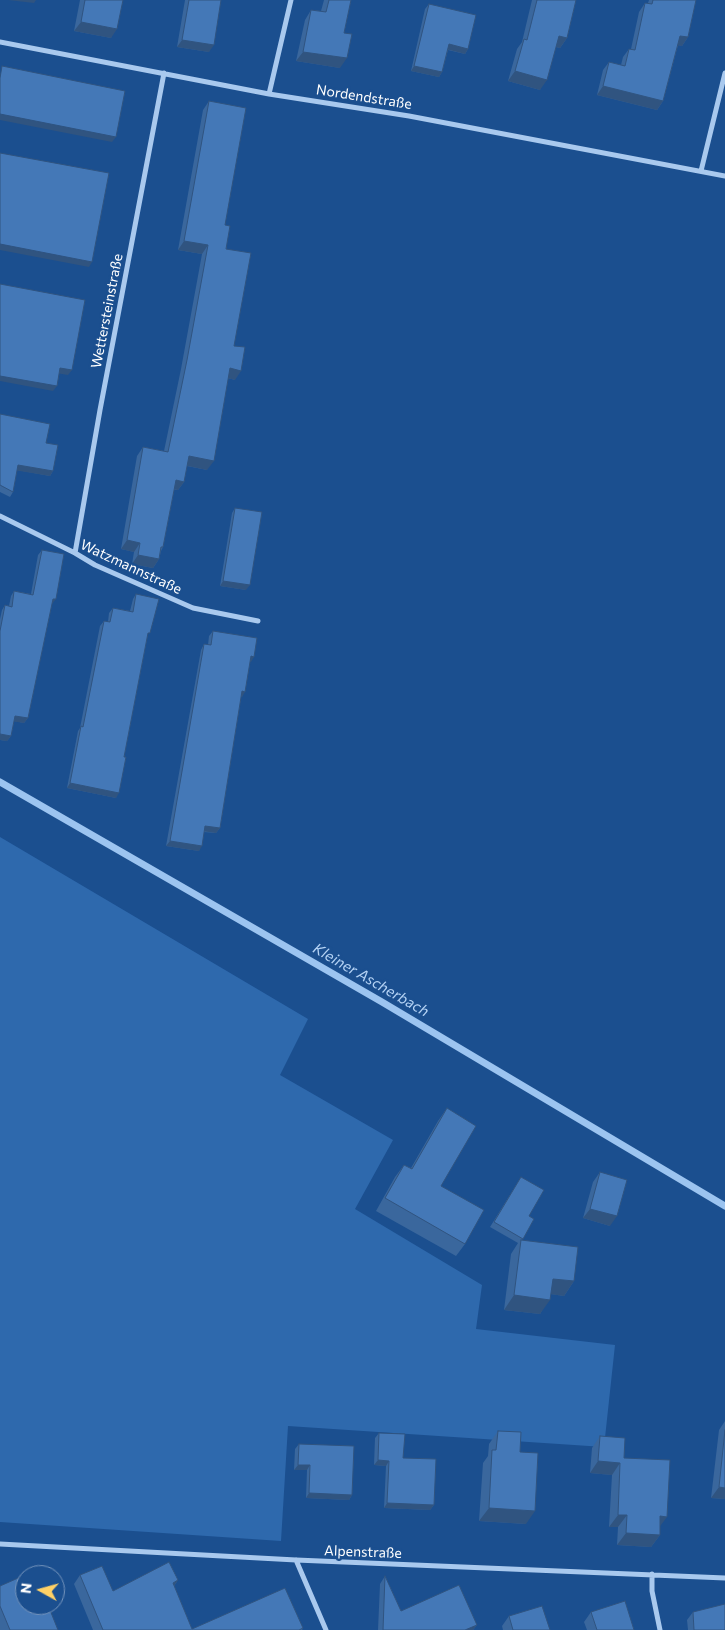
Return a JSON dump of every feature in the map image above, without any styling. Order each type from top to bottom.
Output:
[{"type":"street","points":[[269,94],[291,0]]},
{"type":"street","name":"Nordendstraße","points":[[0,42],[269,94],[409,116],[725,176]]},
{"type":"street","name":"Wettersteinstraße","points":[[75,553],[164,73]]},
{"type":"street","points":[[701,171],[725,73]]},
{"type":"street","name":"Watzmannstraße","points":[[0,516],[95,565],[193,608],[258,621]]},
{"type":"street","name":"Alpenstraße","points":[[0,1544],[296,1560],[725,1578]]},
{"type":"street","points":[[296,1560],[326,1630]]},
{"type":"street","points":[[652,1574],[652,1591],[660,1630]]},
{"type":"shaded area","points":[[0,837],[308,1019],[280,1075],[393,1140],[355,1209],[482,1285],[476,1329],[615,1345],[604,1447],[288,1426],[281,1541],[0,1522]]},
{"type":"building","points":[[85,0],[123,0],[117,29],[81,22]]},
{"type":"building","points":[[189,0],[221,0],[214,45],[182,40]]},
{"type":"building","points":[[329,0],[351,0],[344,33],[352,34],[347,58],[303,52],[311,10],[326,12]]},
{"type":"building","points":[[537,0],[576,0],[567,38],[559,36],[547,80],[515,71],[524,39],[527,40]]},
{"type":"building","points":[[653,0],[696,0],[688,37],[680,36],[663,101],[603,86],[609,62],[625,66],[629,49],[635,50],[645,3],[652,4]]},
{"type":"building","points":[[429,4],[476,15],[468,49],[449,44],[442,72],[414,66]]},
{"type":"building","points":[[2,66],[125,91],[116,137],[0,114]]},
{"type":"building","points":[[209,101],[246,108],[225,225],[230,226],[226,249],[251,253],[234,346],[245,347],[241,371],[230,368],[214,461],[189,456],[184,482],[176,480],[159,559],[138,555],[140,543],[127,540],[143,447],[168,452],[187,360],[208,245],[184,241]]},
{"type":"building","points":[[0,153],[109,173],[92,262],[0,244]]},
{"type":"building","points":[[0,284],[85,300],[72,370],[60,368],[57,386],[0,376]]},
{"type":"building","points":[[0,414],[50,424],[46,443],[58,445],[53,471],[18,465],[13,492],[0,485]]},
{"type":"building","points":[[235,508],[262,512],[250,585],[223,581]]},
{"type":"building","points":[[42,550],[64,554],[56,599],[53,599],[28,718],[15,716],[11,736],[0,734],[0,631],[5,605],[12,607],[14,591],[33,595]]},
{"type":"building","points":[[136,594],[159,599],[150,633],[148,633],[124,757],[126,757],[119,793],[70,783],[104,621],[110,622],[113,608],[133,612]]},
{"type":"building","points":[[213,631],[257,638],[254,657],[251,656],[245,692],[242,691],[220,828],[205,826],[202,846],[170,841],[204,644],[211,645]]},
{"type":"building","points":[[447,1108],[476,1126],[441,1186],[484,1210],[465,1244],[385,1198],[404,1165],[412,1169]]},
{"type":"building","points":[[600,1172],[627,1180],[617,1216],[590,1209]]},
{"type":"building","points":[[521,1177],[544,1190],[529,1216],[534,1219],[523,1239],[494,1222]]},
{"type":"building","points":[[521,1240],[578,1247],[574,1281],[553,1279],[550,1300],[514,1295]]},
{"type":"building","points":[[725,1430],[725,1488],[719,1487]]},
{"type":"building","points":[[498,1431],[521,1432],[520,1452],[538,1453],[535,1511],[489,1508],[492,1450],[496,1450]]},
{"type":"building","points":[[379,1433],[405,1434],[403,1458],[436,1459],[434,1505],[387,1503],[389,1461],[378,1460]]},
{"type":"building","points":[[600,1436],[625,1438],[624,1458],[670,1460],[667,1517],[660,1516],[660,1535],[626,1533],[627,1515],[618,1515],[620,1463],[598,1461]]},
{"type":"building","points":[[299,1444],[354,1446],[352,1495],[309,1493],[310,1465],[298,1465]]},
{"type":"building","points":[[169,1562],[178,1580],[173,1583],[192,1629],[285,1588],[303,1628],[299,1630],[103,1630],[80,1575],[102,1566],[113,1591]]},
{"type":"building","points":[[385,1576],[401,1611],[459,1585],[477,1625],[465,1630],[383,1630]]},
{"type":"building","points":[[15,1579],[15,1615],[52,1615],[58,1630],[10,1630],[0,1606],[0,1586]]},
{"type":"building","points":[[625,1601],[634,1630],[597,1630],[591,1612]]},
{"type":"building","points":[[725,1604],[725,1630],[694,1630],[693,1612]]},
{"type":"building","points":[[542,1606],[550,1630],[513,1630],[509,1616]]},
{"type":"waterway","name":"Kleiner Ascherbach","points":[[0,782],[382,1002],[725,1206]]}]
